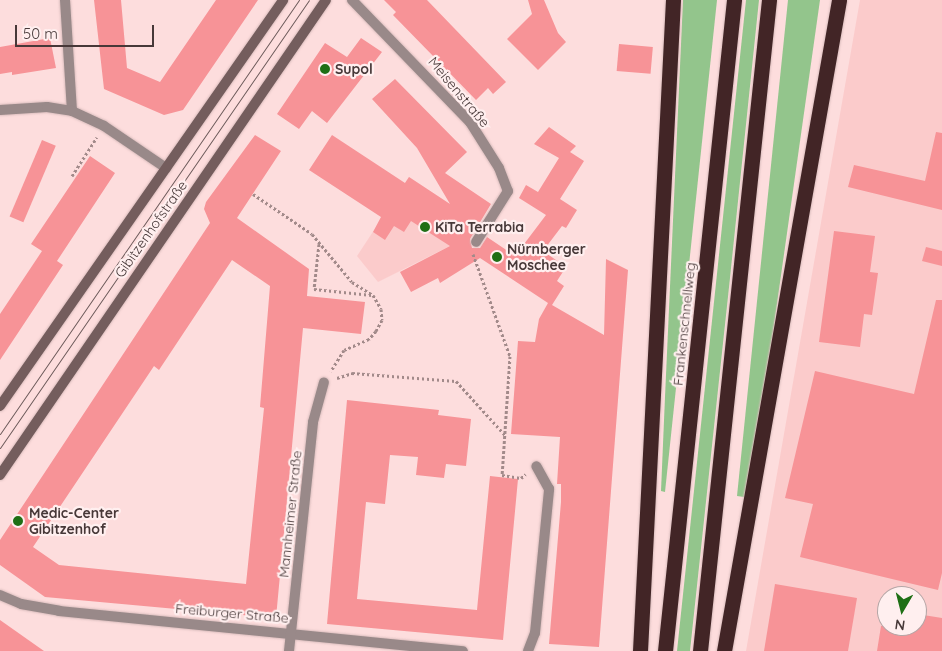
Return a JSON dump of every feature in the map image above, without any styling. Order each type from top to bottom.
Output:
[{"type":"highway","points":[[640,651],[673,0]]},
{"type":"highway","name":"Frankenschnellweg","points":[[665,651],[734,0]]},
{"type":"highway","points":[[700,651],[769,0]]},
{"type":"highway","points":[[724,651],[840,4]]},
{"type":"main road","name":"Gibitzenhofstraße","points":[[0,406],[283,0]]},
{"type":"main road","name":"Gibitzenhofstraße","points":[[0,475],[326,0]]},
{"type":"street","points":[[65,0],[72,111]]},
{"type":"street","name":"Meisenstraße","points":[[352,0],[464,115],[499,168],[508,191],[476,242]]},
{"type":"street","points":[[0,110],[47,107],[72,111],[104,126],[166,168]]},
{"type":"street","name":"Mannheimer Straße","points":[[289,651],[313,422],[324,382]]},
{"type":"street","points":[[528,651],[535,633],[549,489],[536,466]]},
{"type":"street","name":"Freiburger Straße","points":[[0,596],[21,604],[59,611],[291,632],[463,651]]},
{"type":"path","points":[[72,176],[104,126]]},
{"type":"path","points":[[253,194],[320,243],[352,282],[373,295],[381,309],[382,320],[376,331],[369,339],[344,350],[324,382]]},
{"type":"path","points":[[476,242],[472,258],[510,356],[502,475],[521,478],[536,466]]},
{"type":"path","points":[[320,243],[314,289],[373,295]]},
{"type":"path","points":[[324,382],[352,373],[456,381],[505,435]]},
{"type":"shaded area","points":[[860,0],[942,0],[942,651],[746,651]]},
{"type":"shaded area","name":"KiTa Terrabia","points":[[409,177],[463,213],[462,240],[378,282],[357,256]]},
{"type":"green space","points":[[683,0],[717,0],[665,492],[661,491]]},
{"type":"green space","points":[[746,0],[759,0],[730,278],[690,651],[677,651]]},
{"type":"green space","points":[[788,0],[820,0],[773,332],[744,497],[737,496]]},
{"type":"building","points":[[94,0],[121,0],[127,68],[160,82],[216,0],[258,0],[183,110],[164,115],[104,89]]},
{"type":"building","points":[[384,0],[427,0],[506,82],[493,94],[488,88],[476,100],[393,15],[396,12]]},
{"type":"building","points":[[528,0],[544,0],[558,33],[566,42],[538,70],[507,39],[532,14]]},
{"type":"building","points":[[50,38],[56,68],[12,75],[12,72],[0,74],[0,47]]},
{"type":"building","points":[[361,38],[382,52],[327,123],[312,111],[299,129],[277,114],[325,43],[347,57]]},
{"type":"building","points":[[619,44],[653,47],[651,74],[617,71]]},
{"type":"building","points":[[395,79],[467,152],[445,173],[491,204],[470,239],[472,248],[480,248],[487,237],[515,256],[546,215],[519,198],[526,185],[538,192],[559,158],[534,144],[549,127],[576,146],[570,152],[584,161],[560,199],[577,210],[566,228],[562,226],[543,251],[566,267],[557,281],[564,286],[552,305],[604,335],[606,259],[628,270],[599,647],[549,644],[561,502],[561,484],[557,484],[560,437],[511,434],[518,341],[535,342],[539,319],[548,303],[480,258],[440,283],[438,278],[411,292],[400,272],[450,246],[411,221],[404,232],[394,226],[385,240],[373,232],[381,217],[309,170],[332,135],[405,183],[409,177],[450,204],[417,148],[372,99]]},
{"type":"building","points":[[936,132],[942,133],[942,210],[848,187],[854,165],[925,181]]},
{"type":"building","points":[[255,135],[281,151],[237,218],[309,269],[307,296],[365,302],[361,334],[303,328],[276,618],[45,597],[0,565],[0,540],[210,223],[204,209],[206,202]],"holes":[[[232,260],[270,286],[260,407],[264,408],[246,584],[59,565],[33,547],[154,366],[159,370]]]},
{"type":"building","points":[[42,140],[56,146],[23,222],[10,216]]},
{"type":"building","points":[[90,156],[115,173],[57,261],[63,265],[0,360],[0,314],[42,251],[31,244]]},
{"type":"building","points":[[834,231],[875,236],[870,272],[878,273],[872,315],[864,314],[860,347],[819,342]]},
{"type":"building","points":[[926,247],[942,251],[942,266],[922,261]]},
{"type":"building","points":[[936,300],[942,300],[942,573],[938,590],[800,557],[813,504],[785,498],[815,371],[914,394]]},
{"type":"building","points":[[347,400],[439,410],[438,415],[471,419],[466,466],[446,464],[444,478],[416,475],[418,457],[390,455],[385,504],[366,502],[357,599],[477,610],[490,476],[518,479],[503,640],[327,624]]},
{"type":"building","points":[[775,584],[857,598],[848,651],[764,651]]},
{"type":"building","points":[[927,616],[942,618],[942,651],[877,651],[879,636],[927,636]]},
{"type":"building","points":[[0,620],[44,651],[0,651]]},
{"type":"tram line","points":[[0,434],[299,0]]},
{"type":"tram line","points":[[0,448],[309,0]]},
{"type":"place","name":"Supol","points":[[325,69]]},
{"type":"place","name":"KiTa Terrabia","points":[[425,227]]},
{"type":"place","name":"Nürnberger Moschee","points":[[497,257]]},
{"type":"place","name":"Medic-Center Gibitzenhof","points":[[18,521]]}]
